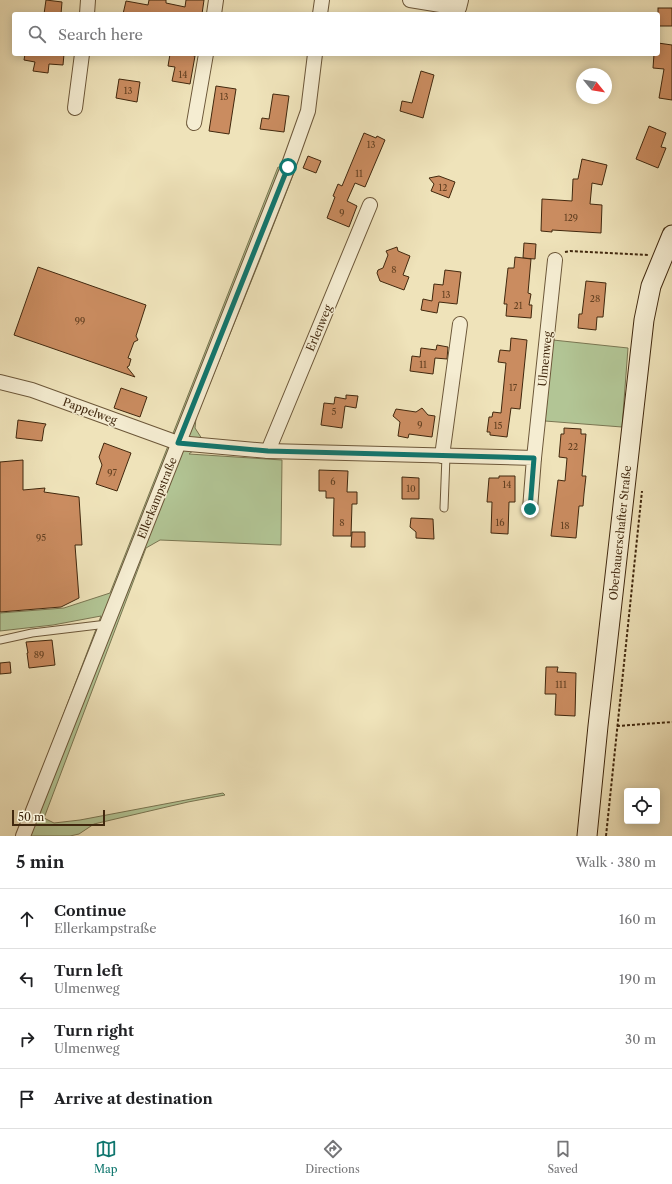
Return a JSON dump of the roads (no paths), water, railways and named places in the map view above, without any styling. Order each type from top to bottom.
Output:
[{"type":"main road","name":"Oberbauerschafter Straße","points":[[587,836],[644,320],[652,286],[672,235]]},
{"type":"street","points":[[87,12],[88,0]]},
{"type":"street","points":[[214,12],[216,0]]},
{"type":"street","points":[[320,12],[322,0]]},
{"type":"street","points":[[410,0],[458,8],[461,0]]},
{"type":"street","points":[[75,108],[82,56]]},
{"type":"street","points":[[194,123],[206,56]]},
{"type":"street","name":"Ellerkampstraße","points":[[12,836],[25,832],[285,174],[308,112],[315,56]]},
{"type":"street","name":"Erlenweg","points":[[268,451],[370,205]]},
{"type":"street","name":"Ulmenweg","points":[[530,509],[555,260]]},
{"type":"street","points":[[444,456],[460,324]]},
{"type":"street","name":"Pappelweg","points":[[0,382],[32,390],[178,443]]},
{"type":"street","points":[[178,443],[268,451],[534,458]]},
{"type":"lane","points":[[444,456],[444,508]]},
{"type":"lane","points":[[0,640],[32,633],[107,624]]}]
